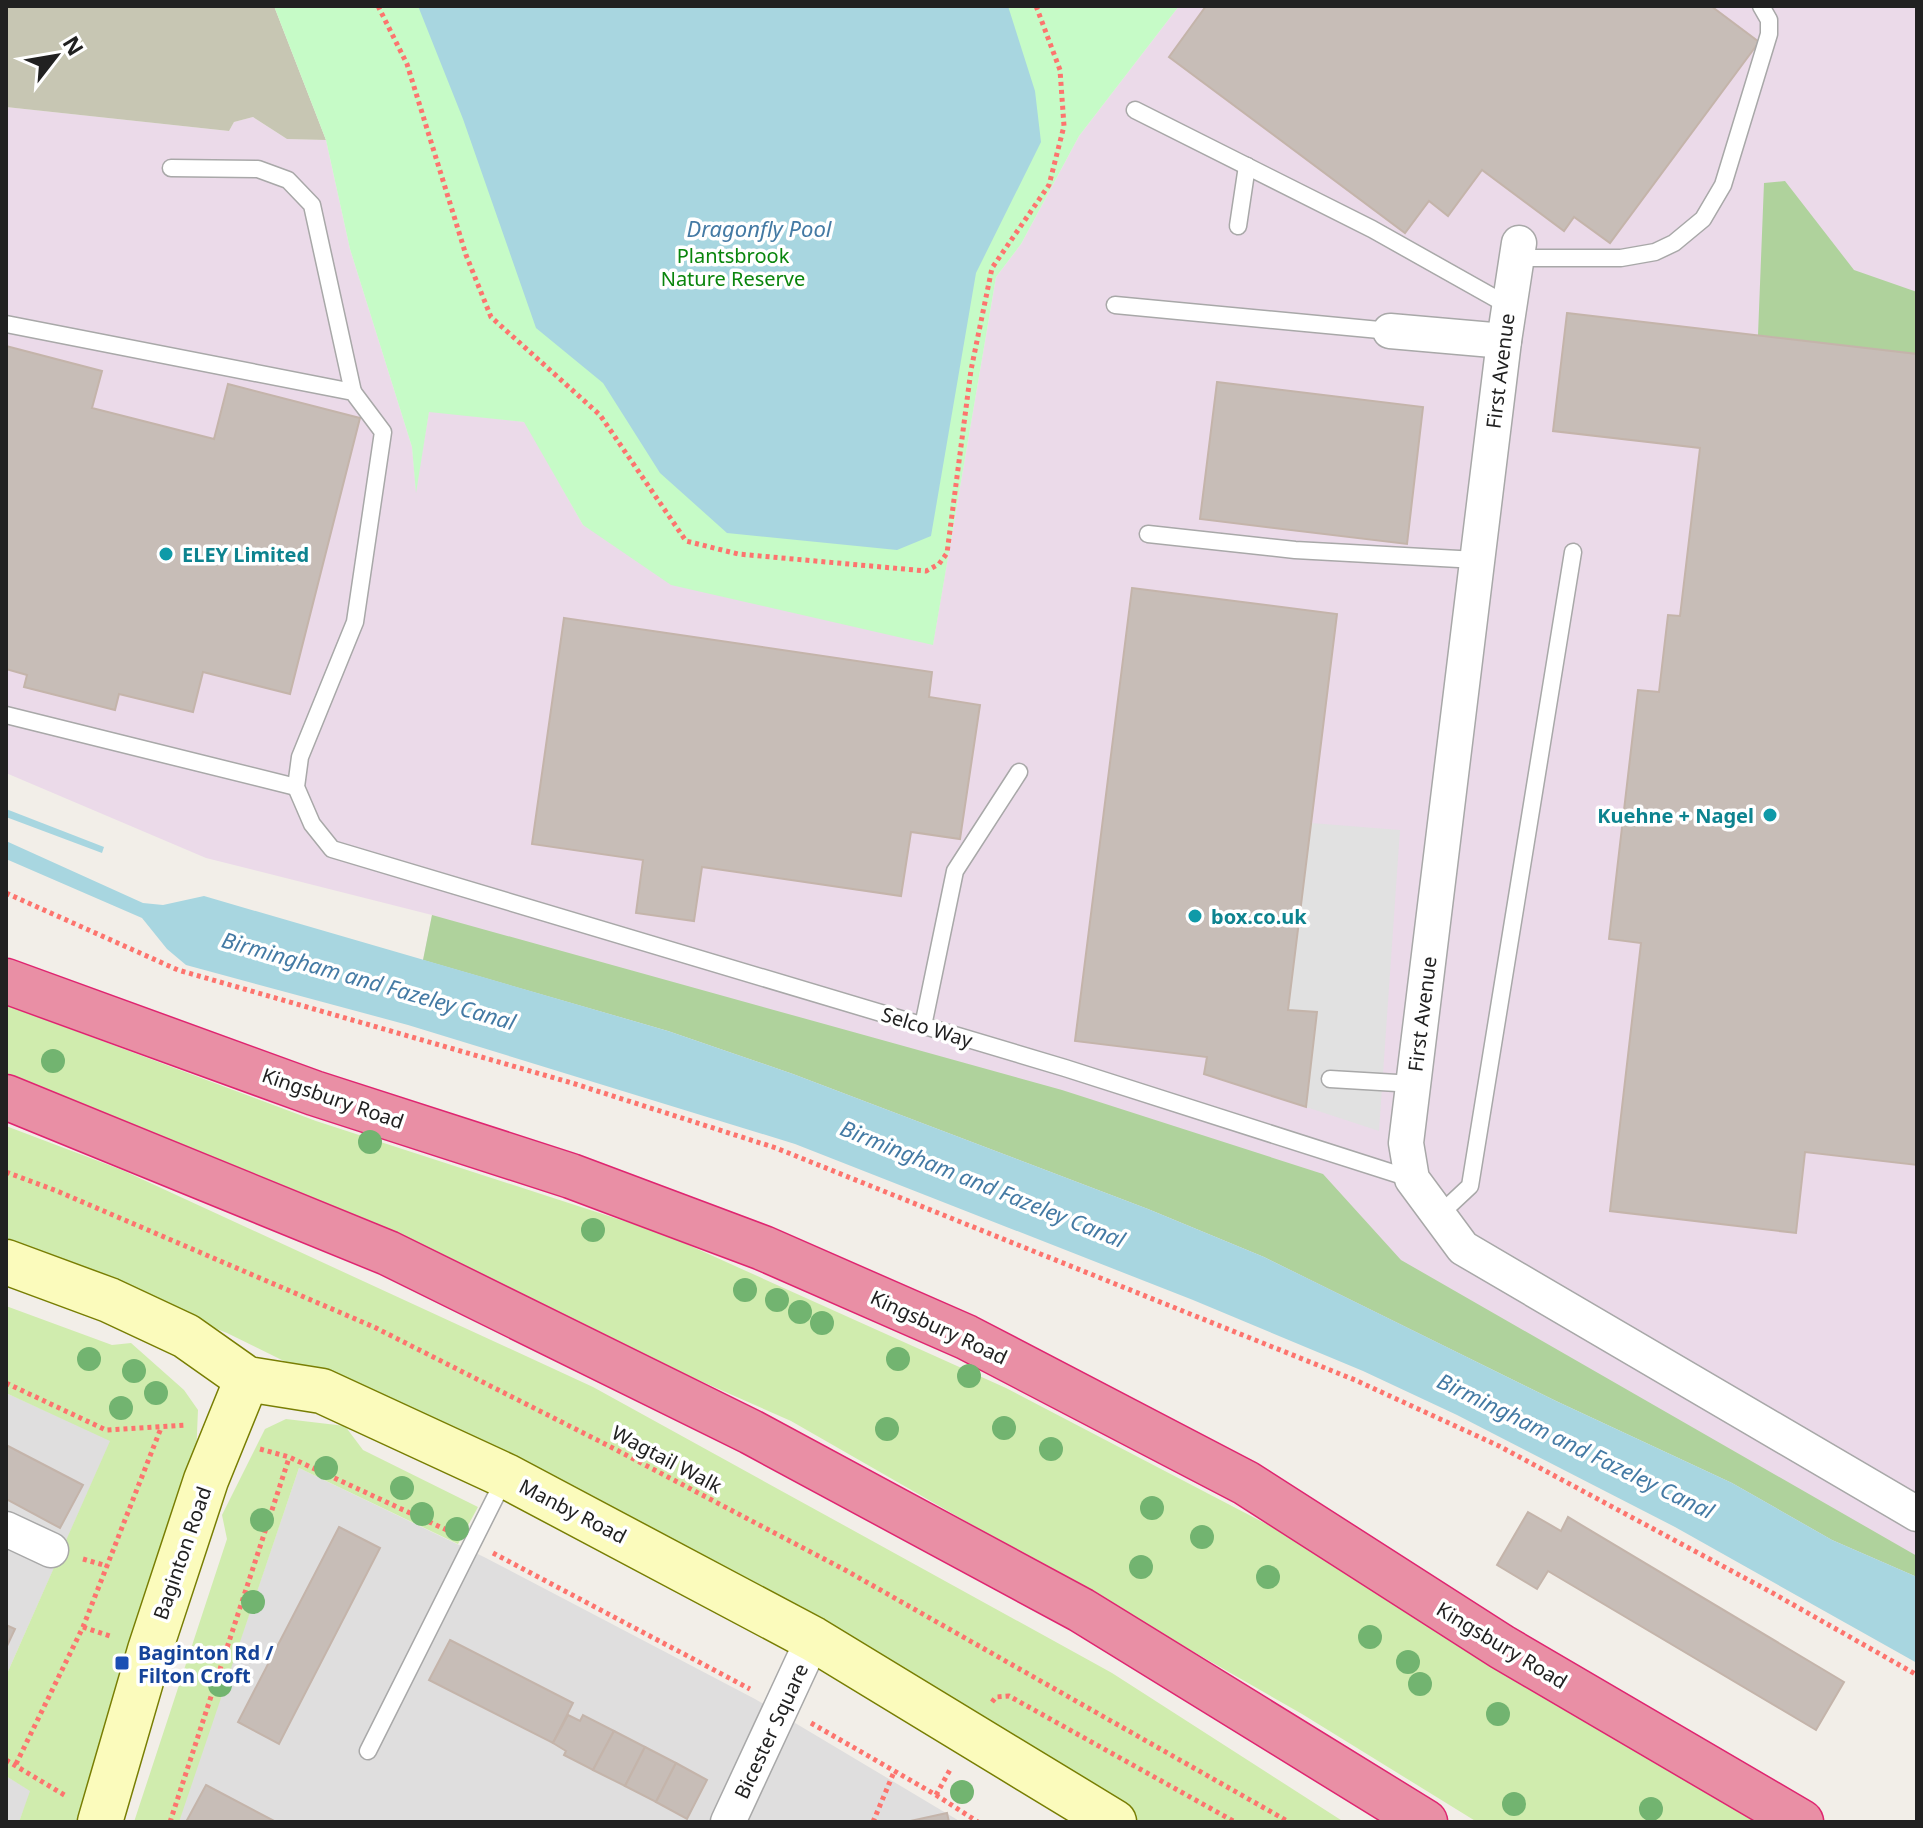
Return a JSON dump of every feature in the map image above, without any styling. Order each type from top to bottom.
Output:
[{"type":"highway","name":"Kingsbury Road","points":[[6,981],[314,1093],[586,1182],[763,1248],[966,1337],[1246,1483],[1502,1647],[1801,1822]]},
{"type":"highway","points":[[6,1097],[388,1253],[751,1432],[1081,1610],[1425,1822]]},
{"type":"street","name":"First Avenue","points":[[1517,250],[1406,1143],[1412,1179],[1463,1248],[1917,1514]]},
{"type":"street","points":[[1390,331],[1504,341]]},
{"type":"street","name":"Manby Road","points":[[6,1262],[109,1300],[186,1336],[247,1379],[322,1391],[506,1476],[813,1639],[1114,1822]]},
{"type":"street","name":"Baginton Road","points":[[101,1820],[150,1650],[206,1480],[247,1379]]},
{"type":"street","points":[[6,1529],[51,1550]]},
{"type":"street","name":"Bicester Square","points":[[728,1822],[813,1639]]},
{"type":"lane","points":[[1517,250],[1621,258],[1655,252],[1674,243],[1703,219],[1723,185],[1769,34],[1769,20],[1761,6]]},
{"type":"lane","points":[[1135,110],[1372,229],[1509,306]]},
{"type":"lane","points":[[1238,226],[1247,166]]},
{"type":"lane","points":[[6,715],[296,787],[300,757],[355,622],[383,432],[353,392],[312,205],[288,180],[258,169],[171,168]]},
{"type":"lane","points":[[1115,305],[1390,331]]},
{"type":"lane","points":[[6,324],[353,392]]},
{"type":"lane","points":[[1148,534],[1295,550],[1477,560]]},
{"type":"lane","points":[[1439,1215],[1470,1186],[1573,552]]},
{"type":"lane","points":[[923,1026],[955,871],[1019,772]]},
{"type":"lane","name":"Selco Way","points":[[296,787],[312,824],[332,849],[1065,1068],[1412,1179]]},
{"type":"lane","points":[[1330,1079],[1414,1084]]},
{"type":"lane","points":[[368,1751],[506,1476]]},
{"type":"path","points":[[378,6],[407,64],[466,255],[491,317],[600,415],[686,541],[738,554],[926,571],[939,564],[947,553],[971,370],[992,268],[1049,185],[1064,126],[1060,70],[1036,6]]},
{"type":"path","points":[[6,893],[178,970],[572,1083],[776,1148],[1355,1380],[1499,1446],[1769,1591],[1917,1675]]},
{"type":"path","name":"Wagtail Walk","points":[[6,1172],[374,1327],[847,1571],[1289,1822]]},
{"type":"path","points":[[6,1383],[106,1430],[192,1425],[289,1457],[472,1542],[783,1706],[978,1822]]},
{"type":"path","points":[[16,1764],[83,1627],[161,1427]]},
{"type":"path","points":[[170,1822],[289,1457]]},
{"type":"path","points":[[971,1733],[996,1697],[1009,1696],[1235,1822]]},
{"type":"path","points":[[6,1760],[101,1820]]},
{"type":"path","points":[[873,1822],[894,1772]]},
{"type":"path","points":[[1273,1822],[1278,1815]]},
{"type":"shaded area","points":[[6,6],[274,6],[326,140],[287,139],[253,117],[234,122],[229,131],[6,107]]},
{"type":"shaded area","points":[[1179,6],[1917,6],[1917,1577],[1832,1540],[1732,1483],[1370,1311],[1264,1257],[1148,1209],[793,1074],[668,1031],[423,960],[432,915],[206,858],[6,773],[6,107],[229,131],[234,122],[253,117],[287,139],[326,140],[350,249],[412,447],[416,489],[429,411],[525,422],[583,525],[933,644],[996,277],[1021,244],[1079,136]]},
{"type":"shaded area","points":[[1311,823],[1400,830],[1379,1131],[1306,1107],[1317,1012],[1288,1010]]},
{"type":"shaded area","points":[[6,1393],[111,1440],[6,1676]]},
{"type":"shaded area","points":[[299,1468],[484,1557],[755,1699],[961,1822],[178,1822]]},
{"type":"shaded area","points":[[6,1776],[31,1791],[19,1822],[6,1822]]},
{"type":"green space","name":"Dragonfly Pool","points":[[274,6],[1179,6],[1079,136],[1021,244],[996,277],[933,645],[671,585],[583,525],[524,422],[429,412],[416,493],[412,447],[350,249],[326,140]]},
{"type":"green space","points":[[1785,181],[1854,270],[1917,292],[1917,354],[1758,335],[1764,183]]},
{"type":"green space","points":[[432,915],[1062,1090],[1323,1174],[1401,1260],[1917,1556],[1917,1577],[1832,1540],[1732,1483],[1556,1401],[1264,1257],[1148,1209],[793,1074],[668,1031],[423,960]]},
{"type":"green space","points":[[6,1005],[316,1121],[664,1234],[1006,1388],[1274,1528],[1497,1669],[1760,1822],[1477,1822],[1302,1714],[791,1421],[6,1074]]},
{"type":"green space","points":[[6,1126],[122,1170],[593,1387],[1112,1673],[1344,1822],[1127,1822],[791,1611],[227,1333],[6,1245]]},
{"type":"green space","points":[[6,1306],[112,1345],[131,1343],[184,1390],[198,1410],[196,1456],[82,1822],[19,1822],[30,1791],[6,1776],[6,1676],[110,1441],[6,1393]]},
{"type":"green space","points":[[286,1419],[345,1426],[363,1450],[478,1507],[458,1544],[299,1468],[179,1822],[134,1822],[227,1539],[222,1515],[265,1429]]},
{"type":"water","name":"Dragonfly Pool","points":[[418,6],[1008,6],[1035,91],[1041,142],[976,273],[931,536],[897,550],[727,533],[660,473],[603,383],[536,328],[463,119]]},
{"type":"water","points":[[6,809],[104,847],[102,853],[6,817]]},
{"type":"water","name":"Birmingham and Fazeley Canal","points":[[6,841],[143,903],[163,905],[204,896],[668,1031],[793,1074],[1148,1209],[1264,1257],[1556,1401],[1732,1483],[1832,1540],[1917,1577],[1917,1663],[1675,1527],[1457,1415],[1363,1371],[1193,1300],[795,1144],[408,1025],[186,965],[167,949],[142,918],[6,859]]},
{"type":"building","points":[[1206,6],[1711,6],[1759,42],[1610,243],[1574,217],[1564,231],[1482,170],[1448,216],[1429,201],[1405,233],[1169,57]]},
{"type":"building","name":"Kuehne + Nagel","points":[[1567,313],[1917,354],[1917,1165],[1805,1152],[1796,1233],[1610,1211],[1641,943],[1609,939],[1638,690],[1659,692],[1668,615],[1680,616],[1700,448],[1553,431]]},
{"type":"building","name":"ELEY Limited","points":[[6,346],[102,371],[92,408],[214,439],[228,384],[360,418],[290,694],[203,672],[193,712],[119,694],[115,710],[24,687],[27,675],[6,669]]},
{"type":"building","points":[[1217,382],[1423,407],[1407,544],[1200,519]]},
{"type":"building","name":"box.co.uk","points":[[1132,588],[1337,614],[1288,1010],[1317,1012],[1306,1107],[1204,1074],[1207,1057],[1075,1041]]},
{"type":"building","points":[[564,618],[932,672],[929,697],[980,705],[960,839],[911,832],[901,896],[702,867],[694,921],[636,913],[643,860],[532,844]]},
{"type":"building","points":[[6,1445],[83,1485],[60,1528],[6,1499]]},
{"type":"building","points":[[1528,1512],[1561,1531],[1568,1517],[1844,1682],[1816,1730],[1548,1571],[1537,1589],[1497,1565]]},
{"type":"building","points":[[339,1527],[380,1548],[279,1744],[238,1722]]},
{"type":"building","points":[[6,1625],[15,1629],[6,1648]]},
{"type":"building","points":[[450,1640],[573,1703],[553,1743],[429,1680]]},
{"type":"building","points":[[568,1715],[580,1721],[583,1715],[614,1731],[593,1770],[564,1755],[566,1751],[553,1743]]},
{"type":"building","points":[[614,1731],[645,1747],[625,1786],[593,1770]]},
{"type":"building","points":[[645,1747],[676,1763],[656,1802],[625,1786]]},
{"type":"building","points":[[676,1763],[707,1780],[687,1819],[656,1802]]},
{"type":"building","points":[[206,1785],[276,1822],[186,1822]]},
{"type":"building","points":[[947,1813],[949,1822],[910,1822],[910,1821]]},
{"type":"place","name":"ELEY Limited","points":[[166,554]]},
{"type":"place","name":"Kuehne + Nagel","points":[[1770,815]]},
{"type":"place","name":"box.co.uk","points":[[1195,916]]},
{"type":"place","name":"Baginton Rd / Filton Croft","points":[[122,1663]]},
{"type":"park label","name":"Plantsbrook Nature Reserve","points":[[733,266]]}]
